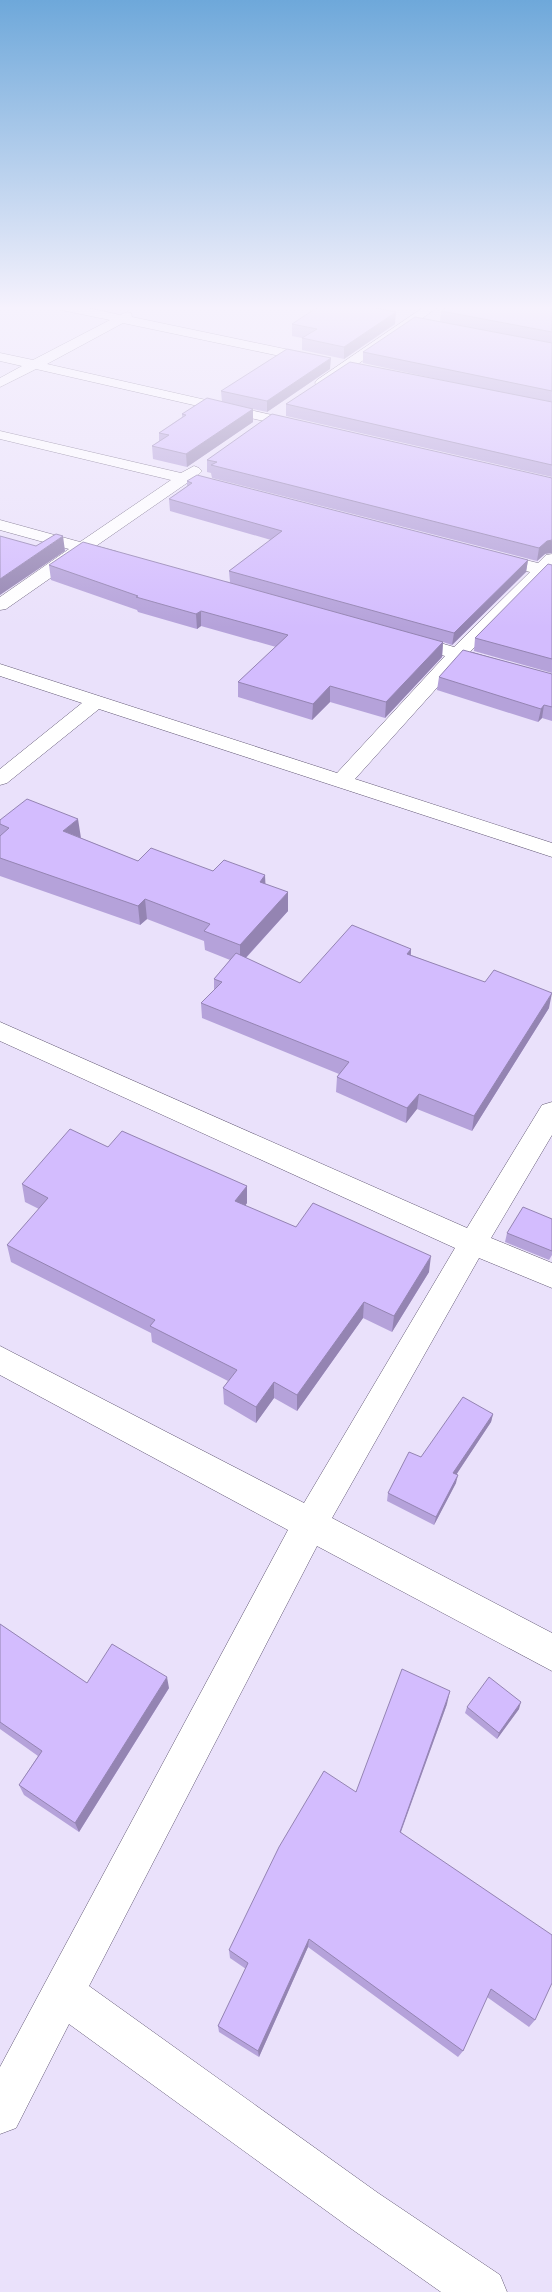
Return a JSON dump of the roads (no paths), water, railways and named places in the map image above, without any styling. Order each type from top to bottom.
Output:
[{"type":"street","points":[[254,414],[320,430]]},
{"type":"street","points":[[256,429],[278,414]]},
{"type":"street","points":[[0,435],[243,492]]},
{"type":"street","points":[[0,606],[209,461]]},
{"type":"street","points":[[0,525],[132,562]]},
{"type":"street","points":[[474,552],[549,567]]},
{"type":"street","points":[[342,780],[458,653],[549,567]]},
{"type":"street","points":[[391,634],[552,681]]},
{"type":"street","points":[[0,670],[552,850]]},
{"type":"street","points":[[0,779],[96,701]]},
{"type":"street","points":[[0,1031],[473,1243],[552,1276]]},
{"type":"street","points":[[0,2112],[310,1524],[473,1243],[552,1112]]},
{"type":"street","points":[[0,1359],[552,1653]]},
{"type":"street","points":[[62,1993],[354,2203],[483,2292]]}]
